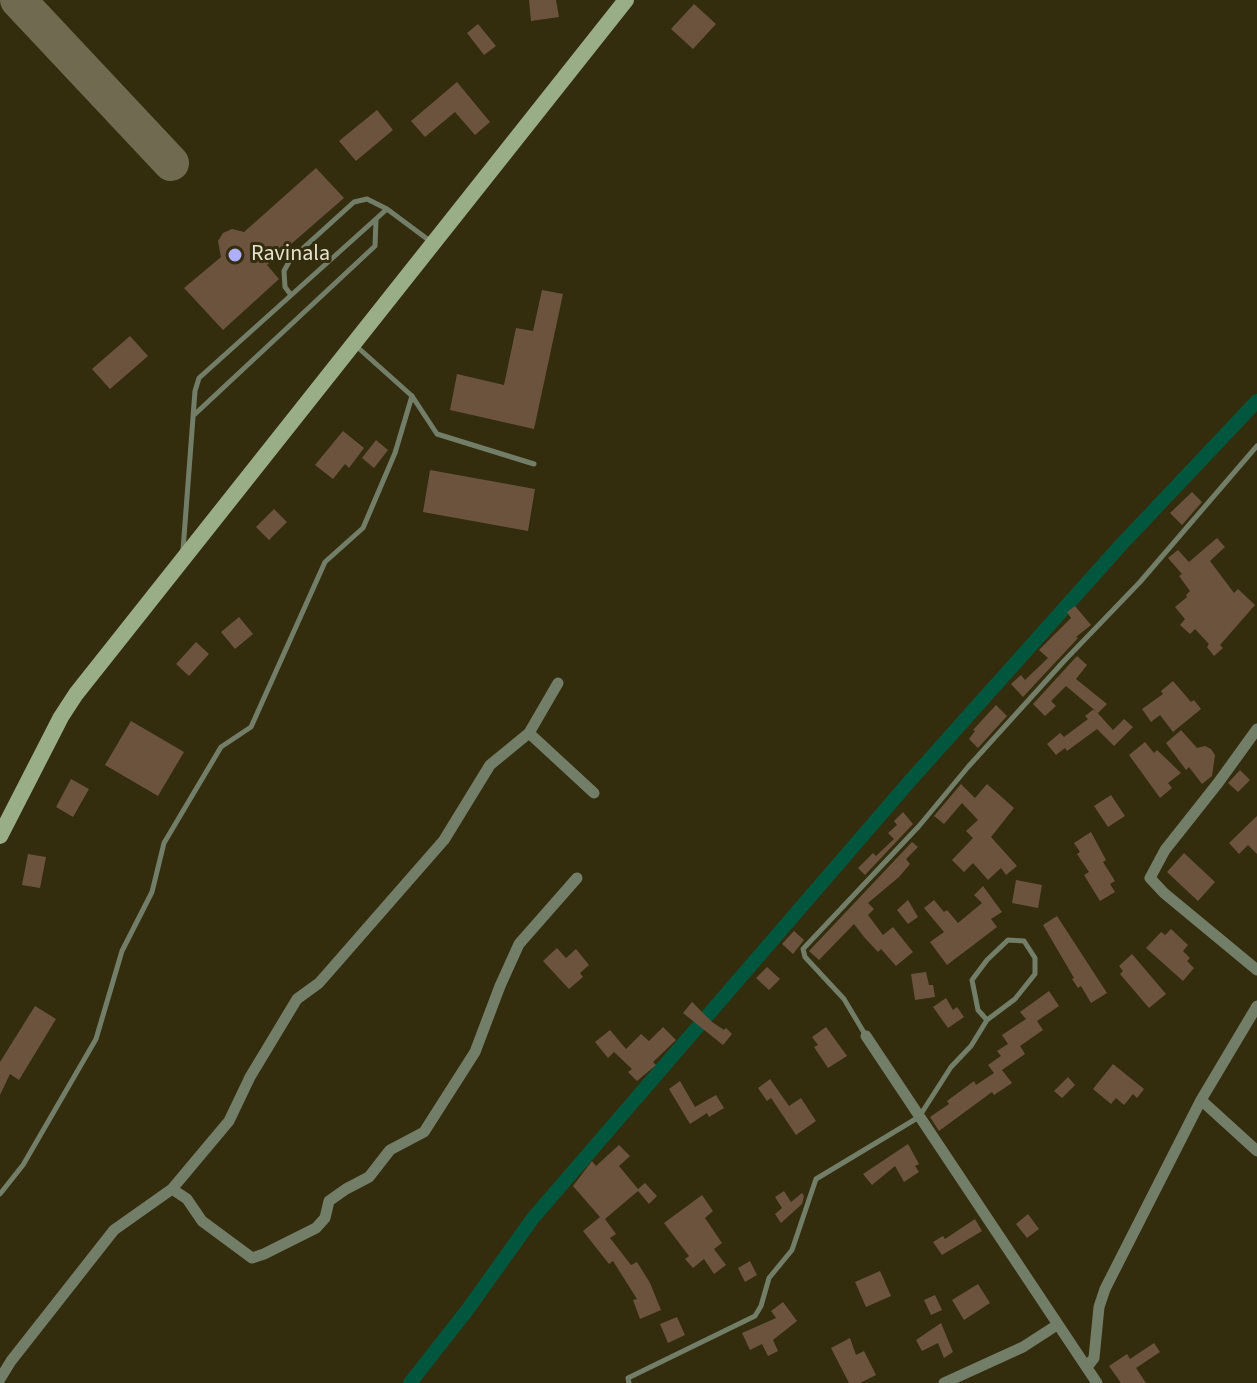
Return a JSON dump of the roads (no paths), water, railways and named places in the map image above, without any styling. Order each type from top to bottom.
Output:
[{"type":"main road","points":[[0,836],[76,694],[626,0]]},
{"type":"street","points":[[0,1379],[114,1230],[172,1189],[229,1121],[250,1077],[297,999],[319,983],[444,840],[490,765],[529,733],[558,683]]},
{"type":"street","points":[[1257,729],[1165,850],[1150,878],[1257,970]]},
{"type":"street","points":[[529,733],[594,793]]},
{"type":"street","points":[[172,1189],[187,1199],[202,1221],[252,1258],[316,1228],[325,1218],[329,1201],[369,1177],[390,1150],[424,1132],[475,1052],[519,944],[577,878]]},
{"type":"street","points":[[1087,1367],[1094,1358],[1099,1307],[1105,1289],[1201,1100],[1257,1006]]},
{"type":"street","points":[[866,1036],[1097,1383]]},
{"type":"street","points":[[1201,1100],[1257,1151]]},
{"type":"street","points":[[944,1383],[1023,1347],[1057,1325]]},
{"type":"lane","points":[[291,295],[285,287],[284,271],[290,260],[354,202],[367,199],[387,209],[434,244]]},
{"type":"lane","points":[[182,563],[199,378],[387,209]]},
{"type":"lane","points":[[194,415],[375,246],[377,219]]},
{"type":"lane","points":[[354,344],[412,396],[437,434],[534,464]]},
{"type":"lane","points":[[0,1194],[23,1165],[96,1039],[122,951],[152,892],[164,843],[221,747],[251,727],[325,562],[363,528],[395,453],[412,396]]},
{"type":"lane","points":[[866,1036],[844,999],[805,957],[803,949],[1140,582],[1257,446]]},
{"type":"lane","points":[[629,1383],[628,1378],[755,1316],[769,1278],[792,1250],[816,1179],[919,1117],[951,1067],[971,1046],[987,1020],[1015,999],[1035,974],[1035,958],[1024,941],[1008,940],[972,980],[978,1010],[987,1020]]},
{"type":"waterway","points":[[410,1383],[533,1218],[909,782],[1120,546],[1257,401]]},
{"type":"place","name":"Ravinala","points":[[235,255]]}]
